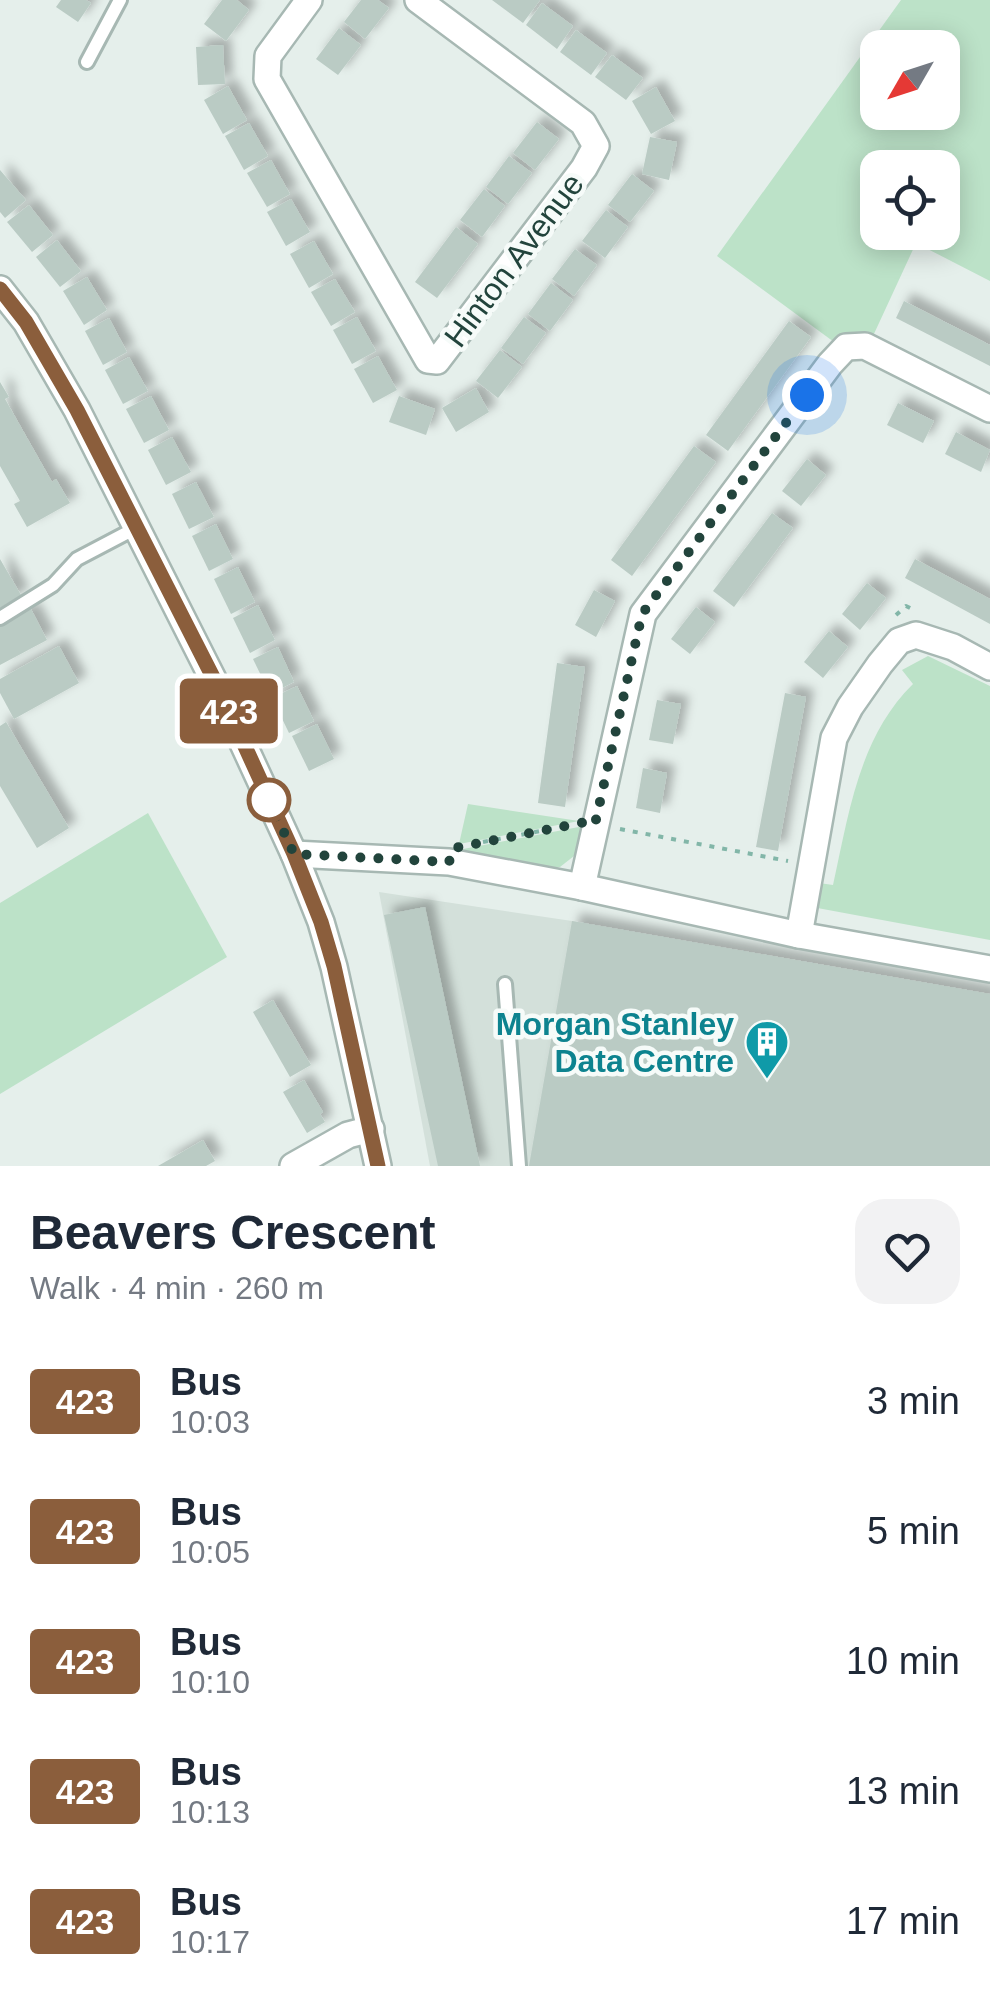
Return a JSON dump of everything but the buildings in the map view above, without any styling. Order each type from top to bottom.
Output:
[{"type":"street","name":"Hinton Avenue","points":[[309,0],[268,56],[268,79],[428,360],[437,361],[584,168],[596,146],[583,123],[418,0]]},
{"type":"street","points":[[0,289],[26,322],[77,410],[218,687],[294,854],[326,937],[378,1166]]},
{"type":"street","points":[[582,886],[642,614],[830,364],[846,347],[865,346],[990,408]]},
{"type":"street","points":[[799,935],[834,738],[880,664],[900,641],[916,635],[953,647],[990,667]]},
{"type":"street","points":[[294,854],[449,862],[582,886],[799,935],[990,969]]},
{"type":"street","points":[[294,1166],[348,1135],[370,1129]]},
{"type":"lane","points":[[87,62],[120,0]]},
{"type":"lane","points":[[0,618],[46,590],[77,559],[136,528]]},
{"type":"lane","points":[[505,984],[519,1166]]},
{"type":"path","points":[[449,862],[454,848],[586,822],[792,862]]},
{"type":"shaded area","name":"Morgan Stanley Data Centre","points":[[379,892],[572,921],[990,994],[990,1166],[430,1166]]},
{"type":"green space","points":[[901,0],[990,0],[990,281],[930,250],[960,250],[960,150],[860,150],[860,250],[913,250],[873,336],[858,335],[834,342],[717,256],[860,57],[860,130],[960,130],[960,30],[879,30]]},
{"type":"green space","points":[[928,656],[990,686],[990,940],[812,907],[812,882],[833,885],[851,804],[868,752],[895,705],[913,684],[902,670]]},
{"type":"green space","points":[[468,804],[579,821],[459,844]]},
{"type":"green space","points":[[148,813],[227,957],[0,1094],[0,903]]},
{"type":"green space","points":[[584,826],[574,856],[560,867],[546,869],[461,854],[458,850]]},
{"type":"bus line","name":"423","points":[[0,289],[26,322],[77,410],[218,687],[294,854],[334,966],[378,1166]]},
{"type":"place","name":"Morgan Stanley Data Centre","points":[[767,1080]]},
{"type":"route","points":[[269,800],[294,854],[449,862],[454,848],[586,822],[595,824],[642,614],[807,395]]}]
